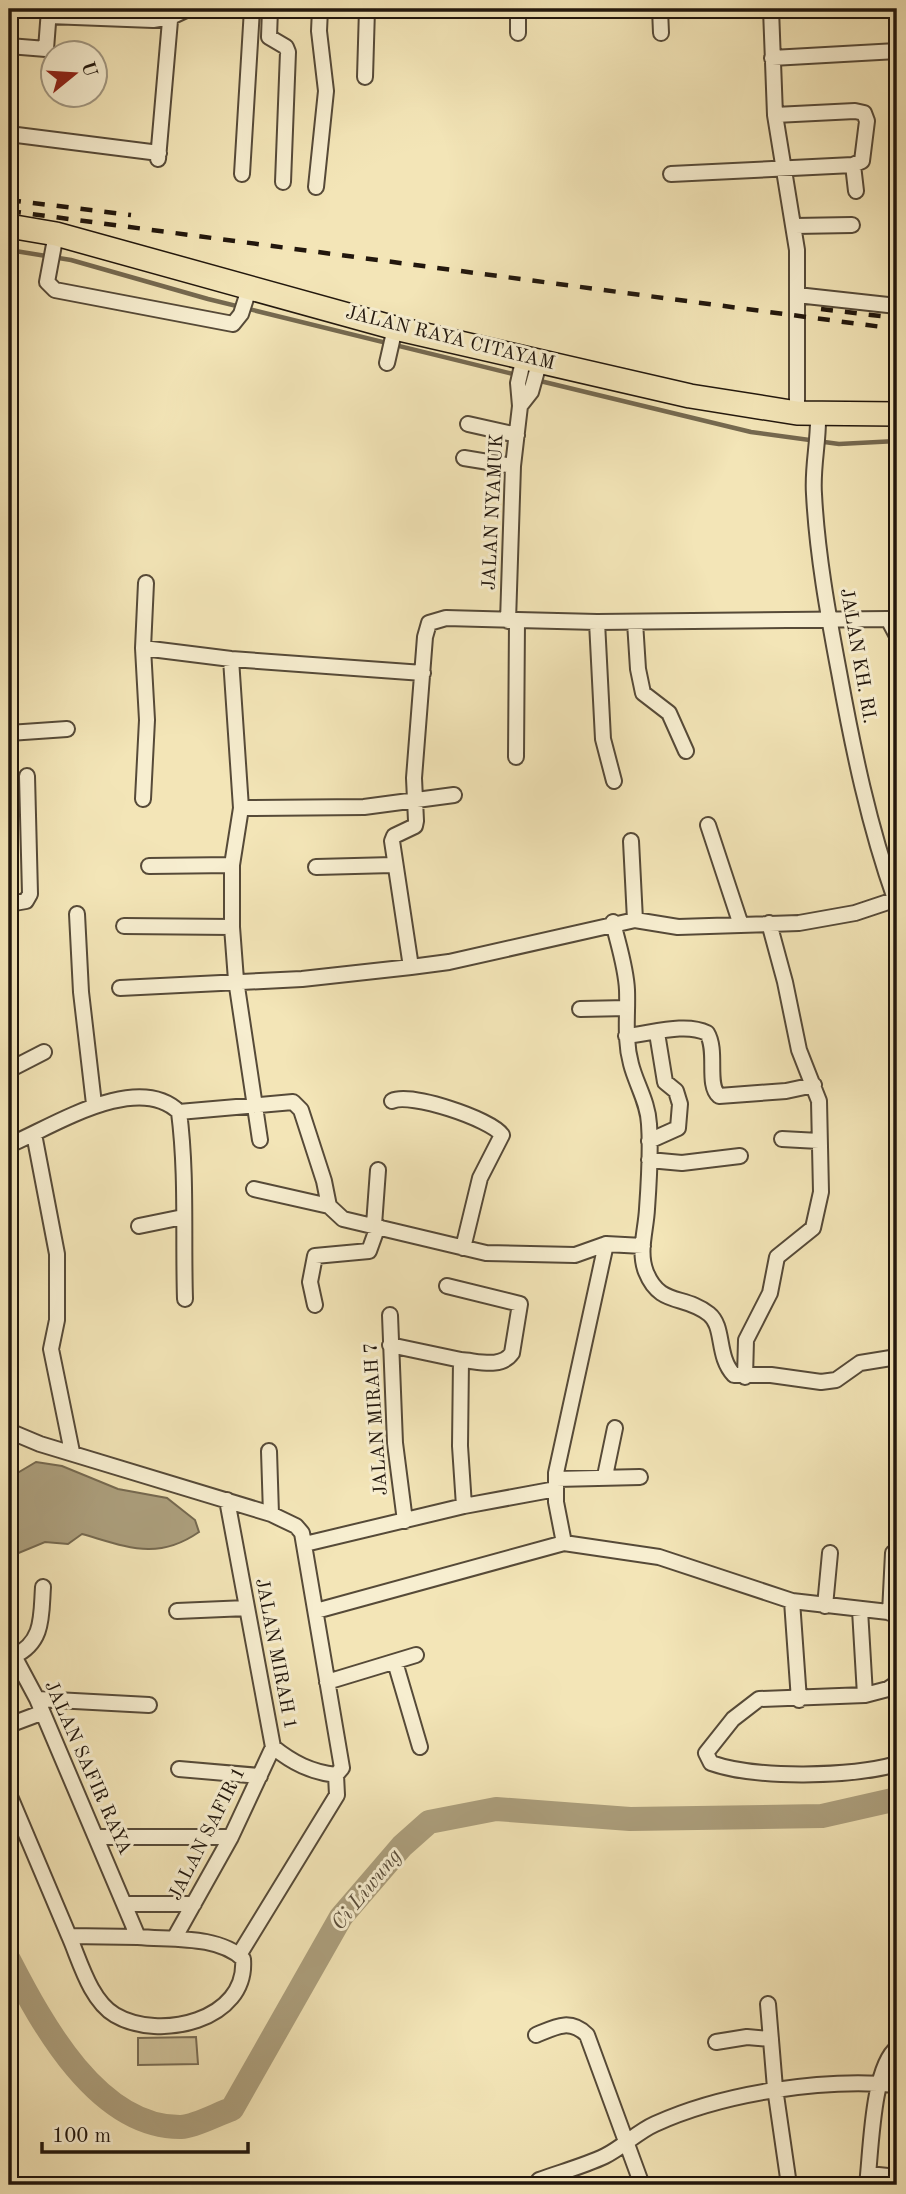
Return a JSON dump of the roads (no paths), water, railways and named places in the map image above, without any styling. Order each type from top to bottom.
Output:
[{"type":"main road","name":"JALAN RAYA CITAYAM","points":[[9,226],[246,301],[394,332],[528,368],[811,419],[897,414]]},
{"type":"street","points":[[9,46],[46,49],[49,13],[118,21],[188,9]]},
{"type":"street","points":[[242,174],[252,9]]},
{"type":"street","points":[[270,9],[269,37],[286,47],[288,52],[283,182]]},
{"type":"street","points":[[316,187],[326,91],[319,31],[320,9]]},
{"type":"street","points":[[365,77],[366,9]]},
{"type":"street","points":[[518,9],[518,33]]},
{"type":"street","points":[[660,9],[661,33]]},
{"type":"street","name":"JALAN KH. RI.","points":[[771,9],[775,115],[782,168],[795,226],[797,295],[811,419],[814,494],[829,619],[851,740],[870,817],[896,899]]},
{"type":"street","points":[[9,134],[159,156],[171,13]]},
{"type":"street","points":[[772,58],[897,51]]},
{"type":"street","points":[[671,174],[853,165],[862,160],[867,121],[864,113],[855,111],[775,115]]},
{"type":"street","points":[[853,165],[856,191]]},
{"type":"street","points":[[795,226],[852,225]]},
{"type":"street","points":[[53,242],[47,282],[55,290],[227,324],[236,322],[246,301]]},
{"type":"street","points":[[797,295],[897,306]]},
{"type":"street","points":[[388,358],[394,332]]},
{"type":"street","name":"JALAN NYAMUK","points":[[520,406],[532,388],[528,368]]},
{"type":"street","name":"JALAN NYAMUK","points":[[516,757],[513,466],[520,406],[528,368]]},
{"type":"street","points":[[468,424],[517,435]]},
{"type":"street","points":[[464,458],[513,466]]},
{"type":"street","points":[[143,799],[148,709],[143,648],[146,583]]},
{"type":"street","points":[[411,967],[391,841],[394,836],[415,826],[414,800],[426,627],[429,623],[446,618],[597,622],[888,619],[897,636]]},
{"type":"street","points":[[597,622],[603,739],[614,781]]},
{"type":"street","points":[[635,622],[638,668],[643,693],[668,713],[686,751]]},
{"type":"street","points":[[143,648],[231,659],[423,673]]},
{"type":"street","points":[[231,659],[241,808],[232,865],[232,927],[236,980],[260,1140]]},
{"type":"street","points":[[9,733],[67,729]]},
{"type":"street","points":[[9,904],[26,901],[30,894],[27,776]]},
{"type":"street","points":[[241,808],[364,807],[454,795]]},
{"type":"street","points":[[708,825],[740,922]]},
{"type":"street","points":[[631,841],[635,920]]},
{"type":"street","points":[[149,866],[232,865]]},
{"type":"street","points":[[316,867],[393,865]]},
{"type":"street","points":[[120,988],[236,980],[302,979],[411,967],[449,962],[613,922],[635,920],[678,927],[828,919],[896,899]]},
{"type":"street","points":[[77,914],[81,992],[94,1104]]},
{"type":"street","points":[[613,922],[625,974],[626,1036],[631,1065],[643,1093],[649,1141],[643,1246],[645,1269],[656,1292],[697,1307],[712,1317],[718,1326],[724,1365],[734,1375],[771,1375],[828,1381],[836,1380],[860,1363],[897,1357]]},
{"type":"street","points":[[745,1377],[746,1340],[770,1293],[777,1257],[813,1228],[818,1217],[821,1192],[819,1101],[799,1050],[769,923]]},
{"type":"street","points":[[124,926],[232,927]]},
{"type":"street","points":[[580,1009],[627,1008]]},
{"type":"street","points":[[626,1036],[699,1029],[707,1033],[714,1062],[713,1086],[719,1096],[786,1091],[814,1085]]},
{"type":"street","points":[[649,1141],[678,1128],[680,1116],[678,1096],[665,1082],[657,1033]]},
{"type":"street","points":[[9,1070],[44,1052]]},
{"type":"street","points":[[9,1145],[94,1104],[151,1097],[170,1103],[180,1112],[186,1188],[183,1216],[185,1299]]},
{"type":"street","points":[[392,1101],[398,1098],[432,1103],[477,1121],[502,1135],[480,1178],[463,1248]]},
{"type":"street","points":[[180,1112],[254,1103],[293,1102],[300,1110],[324,1181],[329,1206]]},
{"type":"street","points":[[34,1134],[57,1254],[57,1320],[51,1349],[72,1452]]},
{"type":"street","points":[[782,1139],[819,1141]]},
{"type":"street","points":[[649,1160],[682,1163],[740,1156]]},
{"type":"street","points":[[315,1305],[310,1282],[314,1256],[369,1251],[376,1226],[378,1170]]},
{"type":"street","points":[[254,1189],[329,1206],[343,1219],[486,1253],[575,1255],[606,1244],[643,1246]]},
{"type":"street","points":[[139,1226],[183,1216]]},
{"type":"street","points":[[564,1542],[556,1484],[606,1244]]},
{"type":"street","points":[[390,1345],[461,1360],[492,1363],[508,1359],[512,1353],[522,1300],[482,1296],[447,1286]]},
{"type":"street","name":"JALAN MIRAH 7","points":[[390,1315],[395,1443],[405,1521]]},
{"type":"street","points":[[461,1360],[460,1446],[464,1506]]},
{"type":"street","points":[[606,1476],[615,1429]]},
{"type":"street","points":[[9,1431],[271,1514],[296,1526],[305,1544],[342,1768],[336,1775],[337,1795],[239,1955]]},
{"type":"street","points":[[269,1451],[271,1514]]},
{"type":"street","points":[[305,1544],[556,1484],[606,1476],[640,1477]]},
{"type":"street","name":"JALAN MIRAH 1","points":[[227,1500],[273,1747],[317,1773],[336,1775]]},
{"type":"street","points":[[316,1611],[564,1542],[659,1557],[792,1601],[894,1613],[893,1553]]},
{"type":"street","points":[[825,1606],[830,1553]]},
{"type":"street","points":[[12,1654],[35,1642],[40,1627],[43,1587]]},
{"type":"street","points":[[792,1601],[799,1700]]},
{"type":"street","points":[[177,1611],[247,1608]]},
{"type":"street","points":[[860,1610],[866,1695]]},
{"type":"street","name":"JALAN SAFIR RAYA","points":[[12,1654],[39,1706],[138,1937]]},
{"type":"street","points":[[327,1682],[416,1655]]},
{"type":"street","points":[[395,1662],[421,1747]]},
{"type":"street","points":[[897,1683],[888,1689],[866,1695],[799,1700],[759,1699],[747,1706],[706,1753],[707,1759],[718,1766],[765,1772],[855,1772],[897,1764]]},
{"type":"street","points":[[9,1726],[39,1706],[149,1705]]},
{"type":"street","name":"JALAN SAFIR 1","points":[[175,1937],[231,1837],[273,1747]]},
{"type":"street","points":[[179,1769],[260,1776]]},
{"type":"street","points":[[9,1794],[69,1936],[96,1996],[113,2014],[141,2026],[186,2024],[209,2017],[239,1988],[244,1971],[243,1959],[234,1950],[175,1937],[69,1936]]},
{"type":"street","points":[[97,1837],[231,1837]]},
{"type":"street","points":[[125,1904],[194,1904]]},
{"type":"street","points":[[768,2004],[775,2088],[789,2185]]},
{"type":"street","points":[[536,2035],[569,2023],[578,2026],[587,2035],[642,2185]]},
{"type":"street","points":[[716,2042],[747,2037],[771,2039]]},
{"type":"street","points":[[897,2048],[887,2056],[880,2083],[868,2180],[897,2176]]},
{"type":"street","points":[[535,2185],[539,2180],[606,2155],[651,2125],[676,2115],[775,2088],[880,2083],[897,2085]]},
{"type":"waterway","points":[[9,250],[71,260],[208,299],[517,375]]},
{"type":"waterway","points":[[536,380],[751,432],[839,444],[897,441]]},
{"type":"waterway","name":"Ci Liwung","points":[[9,1960],[56,2041],[76,2068],[99,2091],[124,2110],[151,2123],[187,2126],[232,2109],[341,1917],[402,1846],[429,1822],[496,1809],[630,1819],[822,1816],[897,1799]]},
{"type":"railway","points":[[9,200],[131,215]]},
{"type":"railway","points":[[9,211],[897,329]]},
{"type":"railway","points":[[821,309],[897,318]]}]
